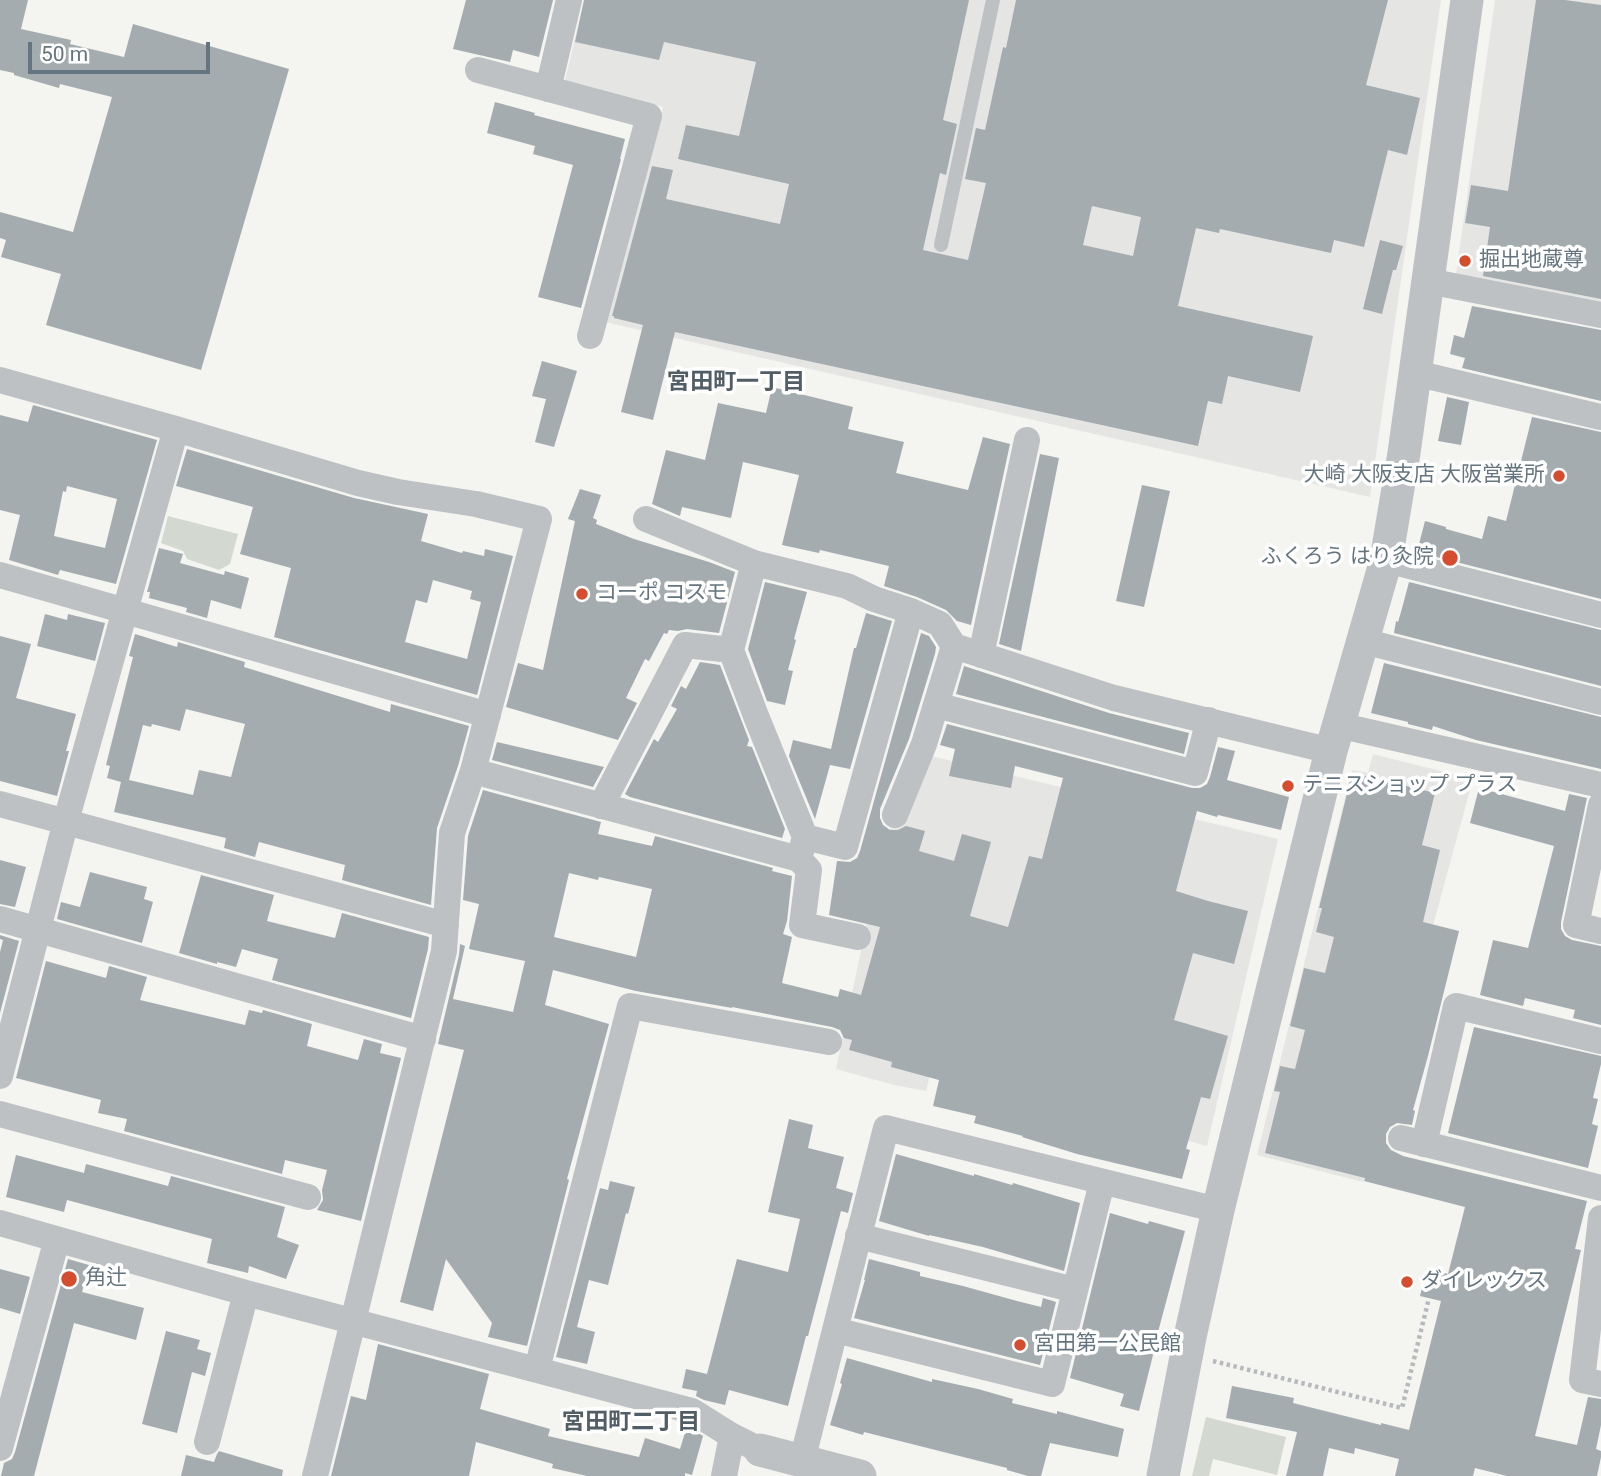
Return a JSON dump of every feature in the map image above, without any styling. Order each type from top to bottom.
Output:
[{"type":"street","points":[[548,89],[569,0]]},
{"type":"street","points":[[1163,1476],[1218,1210],[1335,738],[1386,560],[1404,453],[1467,0]]},
{"type":"street","points":[[478,70],[649,116],[590,337]]},
{"type":"street","points":[[1428,281],[1601,315]]},
{"type":"street","points":[[1415,373],[1601,417]]},
{"type":"street","points":[[0,380],[358,483],[476,504],[540,519],[473,771],[452,833],[444,951],[315,1476]]},
{"type":"street","points":[[0,1076],[66,821],[176,429]]},
{"type":"street","points":[[981,654],[1027,440]]},
{"type":"street","points":[[646,519],[754,563],[847,586],[940,624],[954,646],[1114,698],[1209,720],[1335,738],[1601,785]]},
{"type":"street","points":[[1386,560],[1601,615]]},
{"type":"street","points":[[754,563],[731,650],[809,870],[802,925],[858,936]]},
{"type":"street","points":[[0,575],[488,715]]},
{"type":"street","points":[[473,771],[601,806],[802,848],[845,847],[911,611]]},
{"type":"street","points":[[1363,641],[1601,702]]},
{"type":"street","points":[[601,806],[685,645],[731,650]]},
{"type":"street","points":[[895,814],[924,744],[954,646]]},
{"type":"street","points":[[936,705],[1195,773],[1209,720]]},
{"type":"street","points":[[0,804],[446,925]]},
{"type":"street","points":[[1601,805],[1576,925],[1601,931]]},
{"type":"street","points":[[0,919],[423,1039]]},
{"type":"street","points":[[537,1369],[629,1006],[829,1042]]},
{"type":"street","points":[[1601,1041],[1456,1006],[1413,1141],[1601,1188]]},
{"type":"street","points":[[0,1114],[308,1197]]},
{"type":"street","points":[[802,1461],[886,1128],[1218,1210]]},
{"type":"street","points":[[835,1330],[1052,1384],[1102,1182]]},
{"type":"street","points":[[1601,1213],[1582,1380],[1601,1384]]},
{"type":"street","points":[[0,1223],[246,1293],[691,1410],[746,1443],[860,1476]]},
{"type":"street","points":[[858,1236],[1075,1290]]},
{"type":"street","points":[[0,1448],[57,1239]]},
{"type":"street","points":[[208,1442],[246,1293]]},
{"type":"street","points":[[724,1476],[746,1443]]},
{"type":"lane","points":[[941,245],[993,0]]},
{"type":"path","points":[[1208,1360],[1402,1408],[1429,1298]]},
{"type":"shaded area","points":[[584,0],[1441,0],[1370,497],[605,322],[663,107],[565,81]]},
{"type":"shaded area","points":[[1495,0],[1601,0],[1601,304],[1456,274]]},
{"type":"shaded area","points":[[168,516],[238,534],[230,564],[219,570],[187,559],[183,551],[161,543]]},
{"type":"shaded area","points":[[1373,754],[1473,779],[1363,1182],[1257,1155],[1352,770],[1368,773]]},
{"type":"shaded area","points":[[927,755],[1278,839],[1207,1146],[931,1071],[926,1091],[836,1069],[875,884],[893,818]]},
{"type":"shaded area","points":[[1206,1417],[1286,1437],[1277,1475],[1213,1459],[1209,1476],[1192,1476]]},
{"type":"building","points":[[0,0],[28,0],[21,29],[71,40],[70,44],[124,57],[133,24],[289,69],[201,370],[46,325],[61,274],[1,257],[6,240],[0,238],[0,212],[73,232],[112,97],[60,84],[59,88],[0,70]]},
{"type":"building","points":[[466,0],[553,0],[539,57],[513,50],[510,62],[453,49]]},
{"type":"building","points":[[584,0],[969,0],[943,120],[957,124],[946,175],[940,173],[923,250],[968,260],[986,183],[965,179],[976,128],[985,130],[1016,0],[1388,0],[1366,85],[1420,98],[1407,155],[1388,150],[1364,247],[1334,240],[1331,253],[1220,229],[1219,233],[1196,228],[1178,306],[1313,336],[1300,392],[1228,376],[1222,404],[1208,401],[1198,446],[675,332],[653,420],[621,412],[643,325],[612,316],[652,166],[673,170],[666,199],[780,224],[789,184],[678,159],[686,125],[739,136],[756,62],[664,42],[659,60],[575,42]],"holes":[[[1092,206],[1141,217],[1133,256],[1083,245]]]},
{"type":"building","points":[[1536,0],[1565,0],[1601,5],[1601,299],[1483,276],[1490,227],[1465,223],[1471,185],[1508,191]]},
{"type":"building","points":[[495,102],[625,139],[581,308],[538,297],[573,165],[533,154],[535,146],[487,133]]},
{"type":"building","points":[[1380,240],[1403,246],[1396,270],[1393,270],[1382,314],[1363,309]]},
{"type":"building","points":[[1472,306],[1601,330],[1601,401],[1462,368],[1465,358],[1450,354],[1454,335],[1464,338]]},
{"type":"building","points":[[542,361],[577,371],[554,447],[535,442],[546,399],[532,396]]},
{"type":"building","points":[[772,387],[853,407],[848,429],[904,442],[896,473],[968,490],[983,437],[1010,444],[971,625],[957,621],[946,610],[917,597],[884,586],[889,566],[820,550],[819,553],[782,545],[799,475],[743,462],[731,518],[682,507],[680,516],[652,504],[666,450],[705,460],[718,403],[766,413]]},
{"type":"building","points":[[1447,397],[1469,402],[1461,445],[1438,441]]},
{"type":"building","points":[[33,405],[157,440],[116,584],[60,570],[58,575],[9,560],[20,515],[0,510],[0,415],[28,422]],"holes":[[[67,486],[117,499],[105,548],[54,536],[63,491],[66,492]]]},
{"type":"building","name":"大崎 大阪支店 大阪営業所","points":[[1532,417],[1601,432],[1601,599],[1417,552],[1425,521],[1482,539],[1488,516],[1506,521]]},
{"type":"building","points":[[187,449],[354,498],[428,514],[421,541],[462,553],[463,551],[484,556],[485,549],[513,556],[477,695],[274,637],[291,568],[240,554],[253,507],[176,486]],"holes":[[[433,580],[472,591],[470,599],[481,602],[467,659],[405,642],[416,600],[427,603]]]},
{"type":"building","points":[[1040,454],[1059,458],[1021,651],[999,644]]},
{"type":"building","points":[[1142,485],[1170,491],[1144,607],[1116,601]]},
{"type":"building","points":[[580,489],[601,495],[593,518],[597,520],[596,524],[735,572],[719,633],[669,630],[667,634],[664,633],[649,661],[645,659],[626,698],[637,703],[618,740],[506,707],[518,663],[543,670],[575,521],[568,519]]},
{"type":"building","points":[[159,548],[183,554],[180,563],[224,575],[225,571],[249,578],[241,609],[211,600],[207,618],[186,612],[187,608],[149,598],[150,592],[147,592]]},
{"type":"building","points":[[765,582],[807,592],[794,639],[796,640],[788,670],[793,671],[785,705],[767,701],[748,649]]},
{"type":"building","points":[[1409,582],[1601,630],[1601,686],[1394,633]]},
{"type":"building","points":[[866,613],[892,621],[850,769],[830,765],[815,819],[789,756],[793,740],[831,749],[854,648]]},
{"type":"building","points":[[45,614],[67,620],[68,614],[105,623],[95,661],[37,646]]},
{"type":"building","points":[[921,633],[929,636],[936,647],[935,654],[909,739],[880,809],[880,818],[883,825],[890,830],[906,826],[925,831],[919,851],[954,861],[962,834],[991,842],[970,916],[1008,927],[1029,856],[1042,859],[1063,778],[1015,766],[1011,788],[949,776],[955,749],[940,745],[947,724],[1192,788],[1207,784],[1218,747],[1235,751],[1227,780],[1289,797],[1281,830],[1197,811],[1176,891],[1248,911],[1234,964],[1193,953],[1174,1020],[1228,1036],[1210,1099],[1201,1097],[1186,1149],[1190,1150],[1182,1179],[1077,1154],[974,1123],[976,1116],[933,1106],[939,1080],[891,1067],[892,1062],[849,1050],[852,1040],[844,1038],[840,1030],[832,1027],[636,991],[553,970],[545,1005],[609,1024],[567,1179],[569,1180],[527,1346],[488,1337],[492,1323],[446,1259],[433,1311],[400,1302],[464,1050],[438,1044],[460,944],[465,946],[453,999],[513,1012],[525,961],[469,949],[479,904],[463,900],[468,836],[483,790],[601,822],[598,834],[652,846],[655,836],[773,868],[772,871],[792,876],[783,934],[792,937],[782,983],[838,997],[840,989],[861,995],[880,927],[829,915],[837,861],[850,862],[857,858]],"holes":[[[569,873],[598,880],[599,877],[652,889],[636,957],[554,937]]]},
{"type":"building","points":[[135,634],[177,647],[178,642],[245,662],[244,667],[390,712],[391,704],[469,726],[437,828],[431,905],[342,880],[345,865],[259,842],[255,857],[224,848],[226,838],[114,812],[121,782],[107,778],[110,766],[106,765],[133,657],[129,656]],"holes":[[[186,709],[245,724],[231,777],[199,770],[193,795],[129,780],[143,725],[151,727],[152,724],[180,731]]]},
{"type":"building","points":[[0,636],[31,644],[16,698],[76,714],[57,796],[0,781]]},
{"type":"building","points":[[700,662],[720,665],[749,740],[747,746],[752,747],[785,829],[782,838],[625,794],[654,739],[658,742],[677,709],[671,706],[681,686],[686,689]]},
{"type":"building","points":[[1384,663],[1601,717],[1601,769],[1371,713]]},
{"type":"building","points":[[964,666],[1109,713],[1189,733],[1184,754],[956,694]]},
{"type":"building","points":[[497,742],[604,767],[593,787],[492,760]]},
{"type":"building","points":[[1352,773],[1435,793],[1422,845],[1440,850],[1423,922],[1459,931],[1413,1110],[1412,1125],[1397,1123],[1390,1127],[1386,1134],[1386,1143],[1391,1150],[1403,1156],[1587,1201],[1575,1249],[1581,1250],[1535,1436],[1577,1445],[1588,1397],[1601,1399],[1601,1425],[1596,1449],[1601,1451],[1601,1457],[1597,1476],[1507,1476],[1475,1468],[1473,1476],[1395,1476],[1399,1459],[1355,1448],[1354,1454],[1329,1448],[1323,1476],[1286,1476],[1297,1432],[1226,1418],[1232,1386],[1294,1398],[1293,1403],[1409,1430],[1441,1301],[1420,1296],[1427,1268],[1448,1274],[1465,1207],[1265,1153],[1280,1092],[1274,1091],[1280,1066],[1295,1069],[1305,1030],[1290,1026],[1304,968],[1325,973],[1334,937],[1316,932],[1322,908],[1319,908]]},
{"type":"building","points":[[1479,788],[1565,811],[1569,794],[1587,798],[1561,929],[1565,936],[1572,940],[1601,946],[1601,1025],[1573,1018],[1575,1010],[1525,998],[1523,1006],[1480,995],[1493,940],[1528,948],[1554,846],[1470,823]]},
{"type":"building","points":[[0,860],[26,867],[15,907],[0,904]]},
{"type":"building","points":[[90,872],[147,887],[144,899],[153,902],[142,943],[57,919],[61,902],[80,907]]},
{"type":"building","points":[[201,875],[274,895],[267,921],[335,938],[342,913],[429,937],[411,1018],[272,980],[278,959],[242,949],[236,967],[179,953]]},
{"type":"building","points":[[0,935],[19,941],[0,1013],[0,952],[3,940]]},
{"type":"building","points":[[46,961],[106,978],[109,966],[147,977],[140,1000],[245,1025],[249,1010],[262,1013],[263,1010],[312,1024],[307,1046],[358,1060],[364,1039],[382,1044],[380,1053],[401,1058],[361,1221],[317,1210],[323,1200],[322,1190],[327,1170],[285,1160],[282,1174],[124,1131],[127,1119],[98,1113],[101,1100],[16,1078]]},
{"type":"building","points":[[1474,1027],[1601,1056],[1593,1098],[1598,1099],[1592,1124],[1598,1126],[1588,1168],[1448,1133]]},
{"type":"building","points":[[789,1119],[813,1125],[808,1148],[844,1157],[836,1188],[853,1193],[848,1213],[841,1211],[788,1406],[729,1390],[725,1405],[704,1400],[696,1396],[697,1391],[682,1388],[686,1369],[707,1374],[737,1259],[788,1272],[800,1219],[768,1212]]},
{"type":"building","points":[[896,1154],[1080,1203],[1064,1271],[879,1221]]},
{"type":"building","points":[[16,1155],[84,1173],[86,1164],[168,1186],[171,1176],[285,1207],[277,1237],[299,1245],[286,1279],[249,1266],[248,1273],[207,1263],[212,1239],[67,1200],[64,1212],[6,1197]]},
{"type":"building","points":[[610,1181],[635,1187],[608,1285],[589,1280],[577,1327],[595,1332],[587,1364],[556,1357],[600,1188],[608,1190]]},
{"type":"building","points":[[1110,1213],[1185,1231],[1139,1411],[1120,1406],[1124,1394],[1070,1378]]},
{"type":"building","points":[[68,1259],[89,1265],[82,1292],[144,1308],[136,1340],[74,1323],[34,1476],[1,1476],[4,1463],[12,1459],[15,1452]]},
{"type":"building","points":[[869,1259],[920,1272],[920,1276],[1041,1307],[1043,1298],[1056,1302],[1040,1365],[854,1318]]},
{"type":"building","points":[[0,1269],[30,1277],[20,1314],[0,1308]]},
{"type":"building","points":[[166,1331],[200,1340],[197,1349],[211,1353],[205,1376],[192,1372],[177,1433],[142,1424]]},
{"type":"building","points":[[378,1344],[489,1374],[480,1409],[550,1429],[548,1436],[639,1457],[645,1438],[680,1449],[687,1426],[703,1436],[692,1475],[587,1476],[552,1468],[553,1464],[476,1442],[469,1476],[331,1476],[351,1396],[366,1400]]},
{"type":"building","points":[[847,1358],[932,1382],[932,1379],[978,1389],[1013,1399],[1012,1403],[1057,1414],[1057,1411],[1124,1429],[1118,1457],[1050,1443],[1041,1476],[1028,1476],[1007,1468],[830,1425]]},
{"type":"building","points":[[219,1451],[283,1470],[282,1476],[181,1476],[186,1455],[214,1462]]},
{"type":"place","name":"掘出地蔵尊","points":[[1465,261]]},
{"type":"place","name":"大崎 大阪支店 大阪営業所","points":[[1559,476]]},
{"type":"place","name":"ふくろう はり灸院","points":[[1450,558]]},
{"type":"place","name":"コーポ コスモ","points":[[582,594]]},
{"type":"place","name":"テニスショップ プラス","points":[[1288,786]]},
{"type":"place","name":"角辻","points":[[69,1279]]},
{"type":"place","name":"ダイレックス","points":[[1407,1282]]},
{"type":"place","name":"宮田第一公民館","points":[[1020,1345]]},
{"type":"district","name":"宮田町一丁目","points":[[736,383]]},
{"type":"district","name":"宮田町二丁目","points":[[631,1423]]}]
